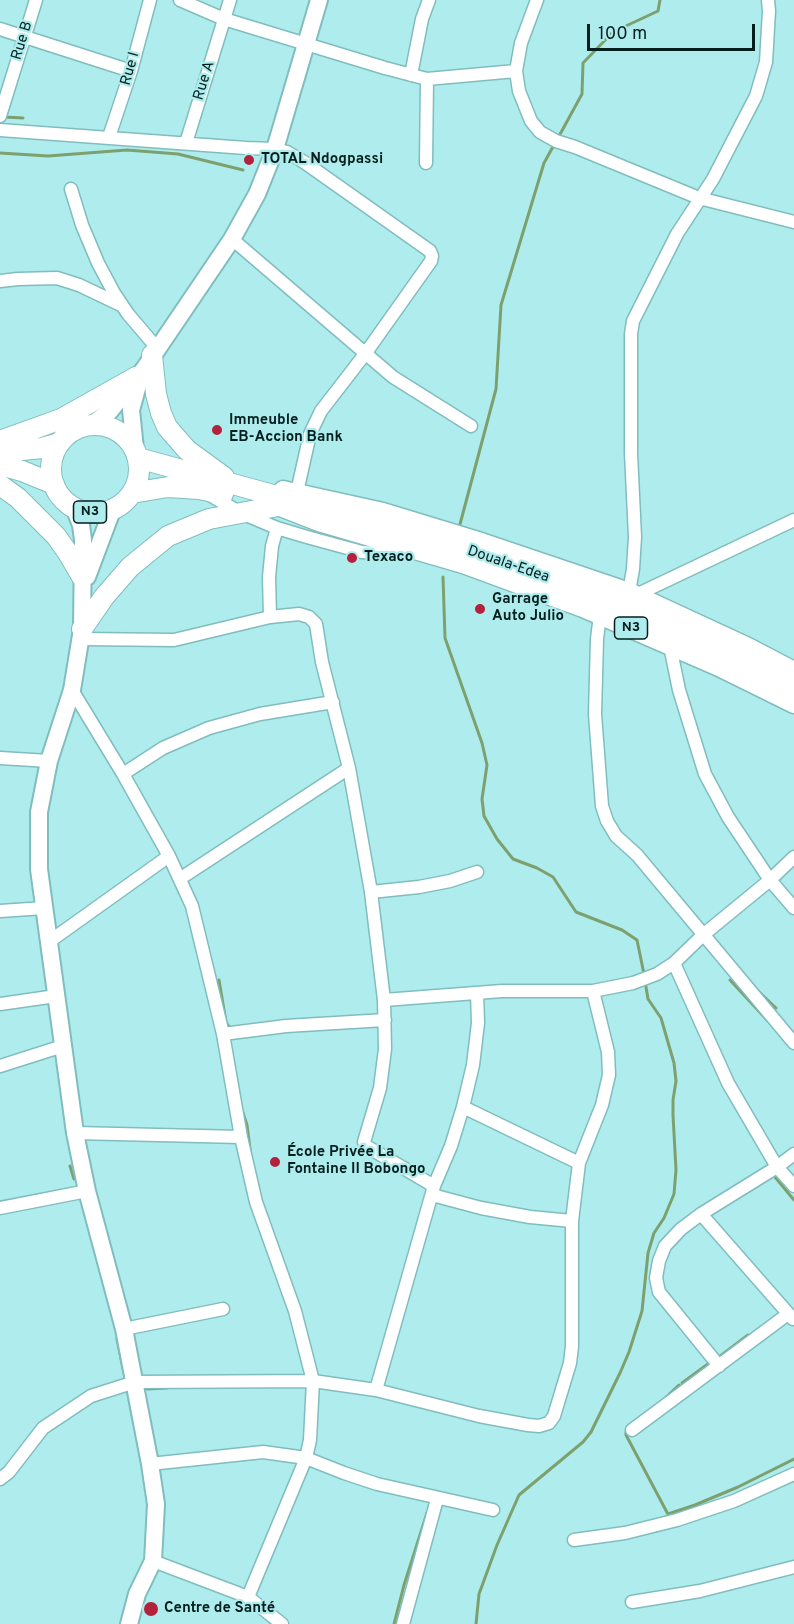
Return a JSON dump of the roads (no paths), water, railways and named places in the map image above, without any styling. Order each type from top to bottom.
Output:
[{"type":"highway","points":[[0,441],[61,419],[96,401],[147,362],[167,428],[187,450],[234,484]]},
{"type":"highway","points":[[54,484],[52,460],[60,443],[74,431],[91,425]]},
{"type":"highway","name":"N3","points":[[91,425],[112,428],[129,441],[136,454]]},
{"type":"highway","points":[[0,449],[32,449],[60,443]]},
{"type":"highway","points":[[132,493],[138,478],[136,454]]},
{"type":"highway","name":"Douala-Edea","points":[[136,454],[302,503],[314,509],[449,545],[592,595],[681,630],[794,685]]},
{"type":"highway","name":"N3","points":[[0,465],[54,484],[62,497],[74,507],[90,512],[113,508],[132,493]]},
{"type":"highway","points":[[0,485],[18,498],[56,536],[83,582]]},
{"type":"highway","name":"Douala-Edea","points":[[132,493],[168,487],[199,489],[278,507],[314,509]]},
{"type":"highway","points":[[81,634],[104,597],[130,567],[147,550],[168,536],[197,523],[239,512],[278,507]]},
{"type":"main road","points":[[91,425],[110,411],[147,362],[232,239],[257,194],[274,149],[320,0]]},
{"type":"main road","points":[[136,454],[131,410],[147,362]]},
{"type":"main road","name":"N3","points":[[234,484],[297,492],[383,512],[633,593]]},
{"type":"main road","points":[[74,507],[81,525],[83,540],[81,634],[72,690],[49,761],[39,812],[39,869],[75,1133],[87,1191],[124,1329],[156,1504],[153,1561],[137,1594],[129,1624]]},
{"type":"main road","name":"N3","points":[[278,507],[319,522],[464,564],[600,615],[719,667],[794,704]]},
{"type":"main road","points":[[83,582],[113,508]]},
{"type":"main road","points":[[633,593],[794,671]]},
{"type":"street","name":"Rue B","points":[[0,116],[36,0]]},
{"type":"street","name":"Rue I","points":[[110,137],[150,0]]},
{"type":"street","points":[[180,0],[224,20],[427,79],[516,71]]},
{"type":"street","name":"Rue A","points":[[186,143],[230,0]]},
{"type":"street","points":[[411,75],[422,19],[429,0]]},
{"type":"street","points":[[537,0],[521,43],[516,71],[519,91],[531,121],[540,132],[556,141],[699,198],[793,220]]},
{"type":"street","points":[[768,0],[766,62],[756,96],[713,179],[677,234],[636,311],[632,327],[633,593],[794,520]]},
{"type":"street","points":[[0,29],[131,70]]},
{"type":"street","points":[[426,163],[427,79]]},
{"type":"street","points":[[0,130],[274,149],[288,152],[430,251],[431,261],[321,411],[310,434],[297,492]]},
{"type":"street","points":[[72,189],[82,225],[98,263],[121,305],[147,362]]},
{"type":"street","points":[[232,239],[393,377],[471,426]]},
{"type":"street","points":[[0,281],[57,278],[79,285],[121,305]]},
{"type":"street","points":[[199,489],[239,512],[277,528],[362,552],[388,554],[417,550]]},
{"type":"street","points":[[270,617],[269,577],[272,546],[277,528]]},
{"type":"street","points":[[81,634],[174,640],[270,617],[299,614],[309,617],[316,624],[322,663],[350,768],[371,892],[384,1000],[385,1049],[380,1088],[364,1142],[366,1146],[433,1190],[491,1210],[572,1221]]},
{"type":"street","points":[[600,615],[595,714],[602,806],[616,836],[637,855],[794,1043]]},
{"type":"street","points":[[670,646],[679,690],[705,774],[728,817],[770,880],[794,908]]},
{"type":"street","points":[[72,690],[169,856],[192,906],[223,1034],[241,1137],[256,1202],[295,1311],[313,1381],[310,1440],[306,1458],[248,1597]]},
{"type":"street","points":[[123,774],[163,748],[209,728],[260,714],[333,702]]},
{"type":"street","points":[[0,758],[49,761]]},
{"type":"street","points":[[181,878],[350,768]]},
{"type":"street","points":[[50,941],[169,856]]},
{"type":"street","points":[[384,1000],[502,991],[593,990],[633,983],[657,974],[674,963],[794,857]]},
{"type":"street","points":[[371,892],[450,882],[477,872]]},
{"type":"street","points":[[0,911],[44,908]]},
{"type":"street","points":[[674,963],[728,1083],[777,1167],[794,1186]]},
{"type":"street","points":[[0,1479],[9,1472],[43,1428],[51,1422],[91,1396],[135,1382],[313,1381],[376,1390],[518,1423],[539,1426],[549,1423],[554,1416],[571,1355],[572,1221],[579,1163],[602,1105],[609,1075],[608,1052],[593,990]]},
{"type":"street","points":[[376,1390],[433,1190],[463,1107],[473,1065],[478,1023],[477,993]]},
{"type":"street","points":[[0,1004],[56,996]]},
{"type":"street","points":[[223,1034],[286,1026],[385,1020]]},
{"type":"street","points":[[0,1066],[63,1046]]},
{"type":"street","points":[[463,1107],[579,1163]]},
{"type":"street","points":[[75,1133],[241,1137]]},
{"type":"street","points":[[719,1366],[659,1292],[656,1278],[659,1261],[665,1246],[681,1229],[794,1154]]},
{"type":"street","points":[[0,1208],[87,1191]]},
{"type":"street","points":[[632,1430],[791,1317],[701,1214]]},
{"type":"street","points":[[124,1329],[223,1310]]},
{"type":"street","points":[[150,1464],[263,1452],[306,1458],[377,1484],[493,1510]]},
{"type":"street","points":[[574,1540],[625,1533],[677,1520],[734,1501],[794,1474]]},
{"type":"street","points":[[403,1624],[437,1499]]},
{"type":"street","points":[[153,1561],[248,1597],[282,1624]]},
{"type":"street","points":[[632,1602],[700,1591],[794,1567]]},
{"type":"waterway","points":[[558,138],[582,94],[583,63],[613,32],[658,11],[660,0]]},
{"type":"waterway","points":[[4,117],[23,118]]},
{"type":"waterway","points":[[459,528],[496,389],[501,305],[544,163],[555,143]]},
{"type":"waterway","points":[[0,153],[48,156],[127,150],[178,154],[243,170]]},
{"type":"waterway","points":[[443,577],[445,638],[482,743],[487,765],[482,799],[484,816],[497,839],[513,859],[553,877],[576,912],[622,930],[637,940],[644,974]]},
{"type":"waterway","points":[[219,980],[226,1022],[229,1027]]},
{"type":"waterway","points":[[730,980],[768,1019]]},
{"type":"waterway","points":[[476,1624],[479,1594],[519,1495],[583,1442],[591,1432],[620,1373],[642,1311],[648,1253],[654,1233],[664,1218],[674,1194],[676,1170],[673,1115],[676,1081],[674,1063],[661,1018],[648,999],[645,981]]},
{"type":"waterway","points":[[758,991],[776,1008]]},
{"type":"waterway","points":[[242,1110],[247,1125],[250,1149]]},
{"type":"waterway","points":[[70,1166],[74,1179]]},
{"type":"waterway","points":[[775,1177],[794,1200]]},
{"type":"waterway","points":[[717,1355],[719,1357],[748,1335]]},
{"type":"waterway","points":[[117,1339],[124,1373]]},
{"type":"waterway","points":[[682,1383],[712,1361]]},
{"type":"waterway","points":[[663,1400],[679,1385]]},
{"type":"waterway","points":[[127,1388],[133,1419]]},
{"type":"waterway","points":[[147,1389],[167,1388]]},
{"type":"waterway","points":[[629,1429],[626,1435],[670,1518]]},
{"type":"waterway","points":[[668,1514],[738,1487],[794,1459]]},
{"type":"waterway","points":[[394,1624],[427,1513]]},
{"type":"place","name":"TOTAL Ndogpassi","points":[[249,160]]},
{"type":"place","name":"Immeuble EB-Accion Bank","points":[[217,430]]},
{"type":"place","name":"Texaco","points":[[352,558]]},
{"type":"place","name":"Garrage Auto Julio","points":[[480,609]]},
{"type":"place","name":"École Privée La Fontaine II Bobongo","points":[[275,1162]]},
{"type":"place","name":"Centre de Santé","points":[[151,1609]]}]
